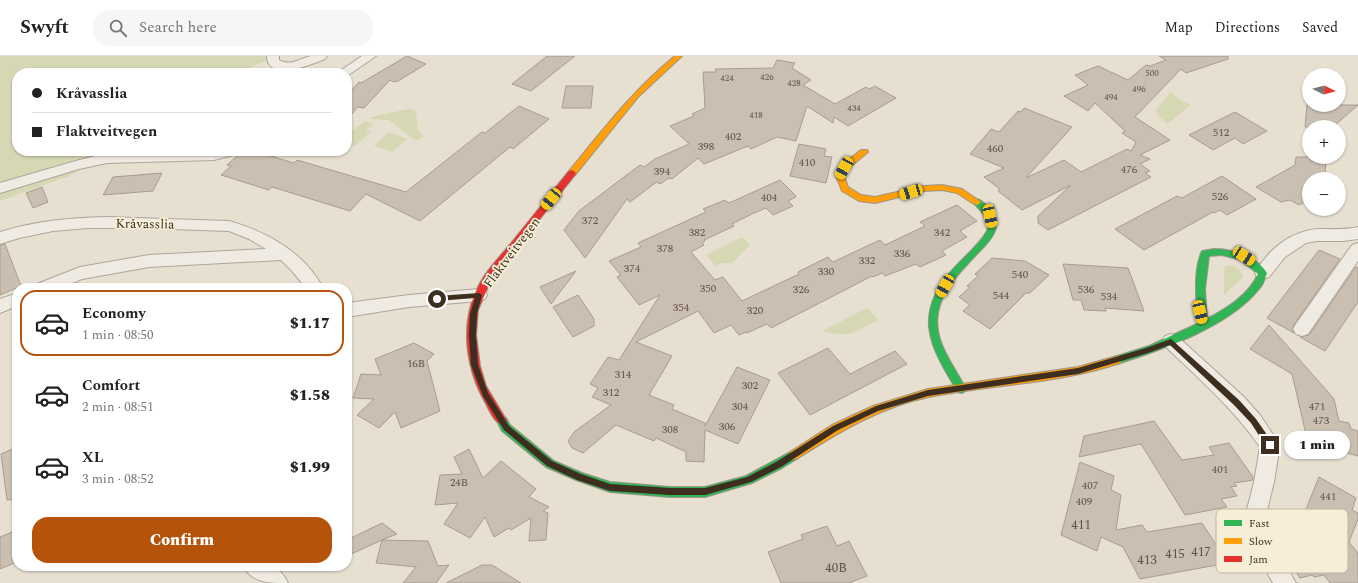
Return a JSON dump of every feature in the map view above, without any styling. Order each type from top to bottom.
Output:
[{"type":"main road","name":"Flaktveitvegen","points":[[679,56],[669,63],[641,90],[488,278],[479,295],[473,314],[472,335],[474,365],[485,394],[506,428],[550,464],[580,478],[610,487],[670,492],[705,492],[748,480],[778,464],[836,428],[876,409],[928,393],[1078,371],[1148,351],[1222,315],[1242,300],[1257,286],[1263,273]]},
{"type":"main road","points":[[864,152],[846,165],[840,176],[841,186],[856,197],[867,200],[882,200],[930,187],[950,188],[973,198],[990,216],[992,227],[985,241],[950,277],[936,303],[933,318],[935,337],[941,354],[961,388]]},
{"type":"main road","points":[[1204,325],[1200,312],[1202,262],[1205,253],[1215,250],[1231,251],[1254,263],[1263,273]]},
{"type":"street","points":[[273,56],[273,62],[279,66],[288,67],[322,56]]},
{"type":"street","points":[[351,68],[370,56]]},
{"type":"street","points":[[0,188],[77,165],[107,158],[178,156]]},
{"type":"street","name":"Kråvasslia","points":[[0,238],[36,227],[61,223],[211,224],[228,226],[248,231],[266,240],[284,254],[310,283]]},
{"type":"street","name":"Flaktveitvegen","points":[[1263,273],[1281,249],[1296,241],[1316,235],[1351,235],[1358,249],[1302,329]]},
{"type":"street","points":[[55,283],[80,272],[149,261],[284,254]]},
{"type":"street","points":[[352,309],[409,301],[479,295]]},
{"type":"street","points":[[0,306],[12,301]]},
{"type":"street","points":[[1171,341],[1236,403],[1253,421],[1270,445],[1264,482],[1257,509]]},
{"type":"street","points":[[261,571],[277,583]]},
{"type":"street","points":[[1279,573],[1285,583]]},
{"type":"green space","points":[[0,56],[276,56],[250,68],[12,68],[12,156],[102,156],[68,177],[0,201]]},
{"type":"green space","points":[[1171,92],[1180,100],[1190,105],[1168,124],[1158,116],[1156,110]]},
{"type":"green space","points":[[408,109],[415,110],[416,112],[418,129],[423,136],[418,140],[413,139],[389,120],[371,119],[371,117]]},
{"type":"green space","points":[[365,121],[374,124],[366,130],[371,132],[355,146],[352,145],[352,131]]},
{"type":"green space","points":[[389,132],[407,139],[392,152],[374,146]]},
{"type":"green space","points":[[742,237],[750,245],[732,263],[721,263],[716,266],[706,255]]},
{"type":"green space","points":[[1226,266],[1237,268],[1243,277],[1224,295],[1224,268]]},
{"type":"green space","points":[[867,308],[878,320],[852,333],[839,334],[822,331]]},
{"type":"building","points":[[407,56],[426,64],[398,81],[394,82],[390,80],[364,108],[358,107],[352,114],[352,90],[359,82],[361,83]]},
{"type":"building","points":[[547,56],[575,56],[531,91],[512,84]]},
{"type":"building","points":[[1159,56],[1228,56],[1228,59],[1186,73],[1181,69],[1135,117],[1170,140],[1140,155],[1150,159],[1140,164],[1150,171],[1145,173],[1151,177],[1048,230],[1038,223],[1038,216],[1071,185],[1022,210],[998,191],[1000,189],[984,177],[1004,168],[970,154],[991,129],[999,132],[1018,111],[1021,112],[1024,108],[1072,127],[1026,178],[1064,160],[1081,172],[1127,149],[1131,151],[1136,142],[1122,133],[1125,131],[1095,103],[1088,111],[1064,96],[1088,85],[1075,75],[1098,66],[1128,80],[1146,65],[1150,66],[1166,60]]},
{"type":"building","points":[[777,60],[795,63],[792,68],[811,80],[803,85],[835,104],[866,87],[869,89],[875,86],[896,98],[848,126],[834,117],[833,123],[807,106],[796,141],[777,137],[751,149],[748,146],[704,164],[698,158],[672,179],[669,178],[660,184],[657,182],[630,202],[627,199],[585,258],[564,230],[579,211],[640,165],[644,167],[655,159],[689,144],[670,126],[694,116],[692,114],[705,108],[703,72],[716,72],[715,69],[773,68]]},
{"type":"building","points":[[566,86],[593,86],[591,108],[562,108]]},
{"type":"building","points":[[1346,105],[1358,105],[1341,120],[1306,120],[1306,112],[1346,112]]},
{"type":"building","points":[[519,106],[549,119],[513,149],[510,147],[420,221],[366,194],[350,211],[272,187],[269,190],[221,175],[231,166],[227,165],[237,156],[271,156],[294,163],[297,160],[406,192],[482,132],[485,133]]},
{"type":"building","points":[[1235,112],[1267,131],[1243,144],[1235,138],[1213,150],[1189,135]]},
{"type":"building","points":[[799,144],[826,149],[824,156],[832,157],[826,183],[790,176]]},
{"type":"building","points":[[1296,157],[1302,157],[1302,164],[1326,164],[1325,172],[1302,172],[1302,204],[1299,205],[1290,200],[1281,202],[1256,187],[1295,165]]},
{"type":"building","points":[[162,173],[153,191],[103,195],[113,177]]},
{"type":"building","points":[[1222,176],[1256,199],[1227,215],[1220,210],[1214,213],[1213,212],[1144,250],[1115,229],[1177,196],[1182,198]]},
{"type":"building","points":[[780,180],[796,196],[788,201],[793,206],[773,215],[766,208],[752,214],[732,224],[734,226],[704,240],[705,241],[702,243],[704,245],[691,252],[715,280],[723,277],[742,301],[799,274],[798,272],[828,257],[833,262],[880,240],[885,245],[925,226],[920,222],[957,205],[977,221],[960,231],[967,237],[942,251],[946,255],[920,267],[916,264],[885,276],[882,273],[873,277],[872,276],[771,328],[767,324],[739,335],[731,325],[714,333],[698,311],[636,342],[672,356],[649,395],[674,405],[672,409],[705,423],[705,426],[737,367],[770,380],[738,444],[705,430],[704,462],[686,461],[686,452],[656,438],[654,441],[616,425],[583,453],[572,448],[568,441],[574,432],[611,405],[592,397],[598,388],[590,384],[608,357],[619,360],[660,295],[639,305],[617,277],[621,275],[609,261],[641,247],[638,243],[706,212],[703,209],[725,200],[729,203]]},
{"type":"building","points":[[42,187],[48,202],[33,208],[26,193]]},
{"type":"building","points":[[5,244],[20,283],[12,283],[12,290],[0,295],[0,245]]},
{"type":"building","points":[[1319,250],[1340,259],[1295,323],[1292,328],[1294,333],[1267,318]]},
{"type":"building","points":[[992,258],[1025,261],[1049,275],[1030,293],[1026,293],[990,329],[963,311],[970,305],[959,297],[970,287],[967,286],[978,276],[975,274]]},
{"type":"building","points":[[1063,264],[1128,268],[1144,311],[1105,308],[1106,311],[1084,310],[1081,300],[1073,300]]},
{"type":"building","points":[[1356,267],[1358,268],[1358,302],[1325,351],[1300,337],[1309,335]]},
{"type":"building","points":[[576,271],[551,304],[540,287]]},
{"type":"building","points":[[578,295],[594,319],[594,326],[573,337],[553,307]]},
{"type":"building","points":[[1269,325],[1334,399],[1339,421],[1349,423],[1351,429],[1358,431],[1358,456],[1308,443],[1292,374],[1250,349]]},
{"type":"building","points":[[414,343],[434,354],[427,361],[440,411],[401,428],[395,412],[379,428],[357,415],[374,399],[353,398],[361,374],[381,375],[375,359]]},
{"type":"building","points":[[828,348],[850,374],[895,351],[907,364],[810,415],[778,373]]},
{"type":"building","points":[[1154,421],[1182,460],[1214,455],[1209,447],[1229,443],[1253,477],[1253,480],[1234,483],[1237,486],[1231,487],[1237,496],[1221,499],[1227,507],[1185,515],[1141,444],[1079,457],[1084,436]]},
{"type":"building","points":[[12,449],[12,500],[7,500],[1,454]]},
{"type":"building","points":[[469,449],[483,478],[501,461],[536,489],[529,497],[549,507],[543,511],[548,513],[546,540],[529,541],[531,518],[511,530],[509,528],[494,537],[485,517],[470,538],[444,524],[458,503],[435,505],[440,475],[462,474],[454,457]]},
{"type":"building","points":[[1080,462],[1114,476],[1111,490],[1121,495],[1116,530],[1142,525],[1147,532],[1202,523],[1216,545],[1216,565],[1140,579],[1123,547],[1101,537],[1097,551],[1061,535]]},
{"type":"building","points":[[1319,477],[1356,498],[1352,510],[1358,513],[1358,519],[1349,542],[1358,553],[1358,583],[1330,583],[1324,575],[1314,577],[1312,575],[1300,578],[1296,573],[1348,573],[1348,509],[1306,509]]},
{"type":"building","points":[[382,523],[397,534],[352,554],[352,538]]},
{"type":"building","points":[[827,526],[837,546],[849,541],[867,576],[849,583],[781,583],[768,552],[803,539],[801,535]]},
{"type":"building","points":[[12,532],[12,564],[0,569],[0,537]]},
{"type":"building","points":[[382,540],[428,541],[438,566],[449,565],[436,583],[403,583],[416,567],[376,563]]},
{"type":"building","points":[[482,565],[492,565],[521,583],[446,583]]},
{"type":"traffic: fast","points":[[961,389],[940,351],[934,334],[934,313],[936,302],[947,282],[984,241],[991,231],[992,224],[990,217],[977,202]]},
{"type":"traffic: fast","points":[[1117,360],[1172,340],[1192,331],[1211,321],[1229,311],[1256,287],[1263,273],[1250,262],[1237,255],[1222,252],[1205,253],[1200,289],[1201,307],[1204,325]]},
{"type":"traffic: fast","points":[[502,421],[506,428],[550,464],[580,477],[610,487],[670,492],[705,492],[748,480],[794,455]]},
{"type":"traffic: slow","points":[[572,173],[649,81],[679,56]]},
{"type":"traffic: slow","points":[[864,152],[847,165],[840,176],[845,189],[859,198],[875,200],[924,189],[942,187],[959,191],[977,202]]},
{"type":"traffic: slow","points":[[794,455],[836,428],[876,409],[928,393],[1078,371],[1117,360]]},
{"type":"traffic: jam","points":[[502,421],[482,386],[475,366],[472,346],[472,325],[475,305],[488,278],[572,173]]},
{"type":"route","points":[[437,299],[479,295],[473,314],[472,335],[474,365],[485,394],[506,428],[550,464],[580,478],[610,487],[670,492],[705,492],[748,480],[778,464],[836,428],[876,409],[928,393],[1078,371],[1148,351],[1171,341],[1236,403],[1253,421],[1270,445]]}]
